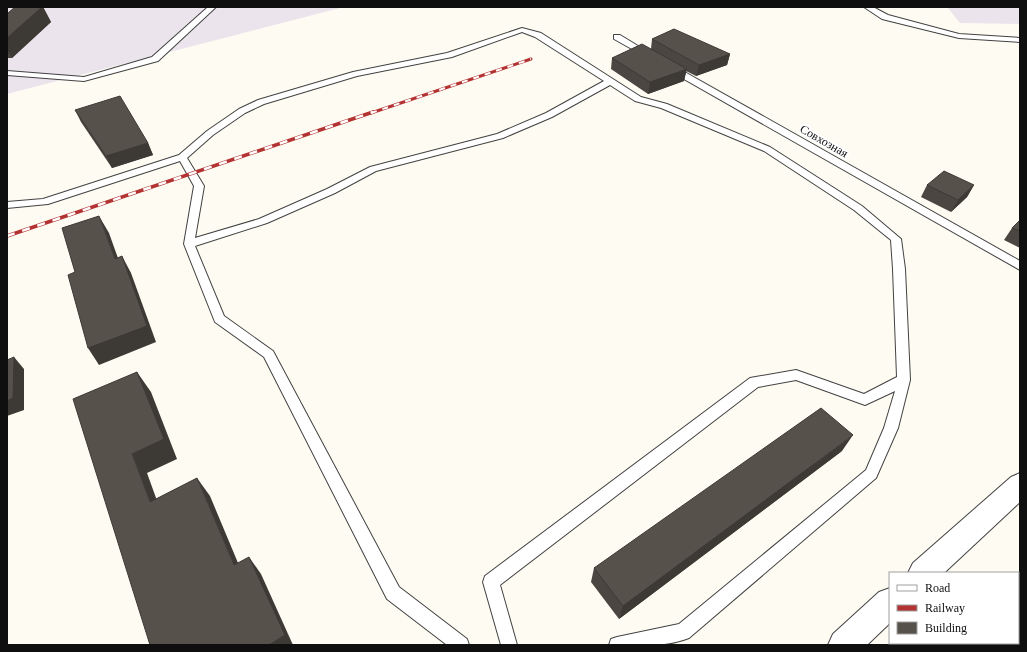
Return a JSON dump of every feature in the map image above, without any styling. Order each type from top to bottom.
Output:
[{"type":"street","points":[[924,572],[1020,485]]},
{"type":"street","points":[[844,645],[889,604]]},
{"type":"lane","points":[[7,72],[84,78],[155,59],[212,7]]},
{"type":"lane","points":[[868,7],[885,17],[959,36],[1020,40]]},
{"type":"lane","points":[[7,205],[44,202],[182,157],[210,133],[242,111],[261,102],[356,74],[449,55],[522,30],[538,35],[638,99],[664,106],[767,149],[858,208],[896,239],[899,269],[904,380],[891,428],[871,474],[683,632],[618,645]]},
{"type":"lane","name":"Совхозная","points":[[616,37],[1020,266]]},
{"type":"lane","points":[[189,244],[263,221],[331,191],[372,169],[500,136],[549,115],[600,88],[610,81]]},
{"type":"lane","points":[[182,157],[199,186],[189,244],[219,319],[269,354],[393,593],[461,645]]},
{"type":"lane","points":[[509,645],[491,582],[755,382],[796,375],[865,400],[904,380]]},
{"type":"shaded area","points":[[8,7],[344,7],[7,94]]},
{"type":"shaded area","points":[[947,7],[1020,7],[1020,24],[960,23]]},
{"type":"building","points":[[15,7],[42,7],[7,38],[7,14]]},
{"type":"building","points":[[674,29],[730,54],[699,65],[652,39]]},
{"type":"building","points":[[642,44],[687,69],[650,82],[612,58]]},
{"type":"building","points":[[120,96],[148,143],[106,156],[75,110]]},
{"type":"building","points":[[944,171],[974,185],[958,200],[927,185]]},
{"type":"building","points":[[99,216],[115,259],[122,256],[147,326],[88,348],[68,275],[75,272],[62,228]]},
{"type":"building","points":[[1020,220],[1020,231],[1012,228]]},
{"type":"building","points":[[14,357],[13,398],[7,401],[7,360]]},
{"type":"building","points":[[137,372],[164,439],[132,454],[150,502],[197,478],[234,565],[249,557],[285,635],[269,645],[150,645],[73,399]]},
{"type":"building","points":[[821,408],[853,435],[623,606],[594,568]]},
{"type":"building","points":[[1019,639],[1020,640],[1020,645],[1013,645],[1019,644]]},
{"type":"railway","points":[[371,113],[531,59]]},
{"type":"railway","points":[[7,236],[373,112]]}]
